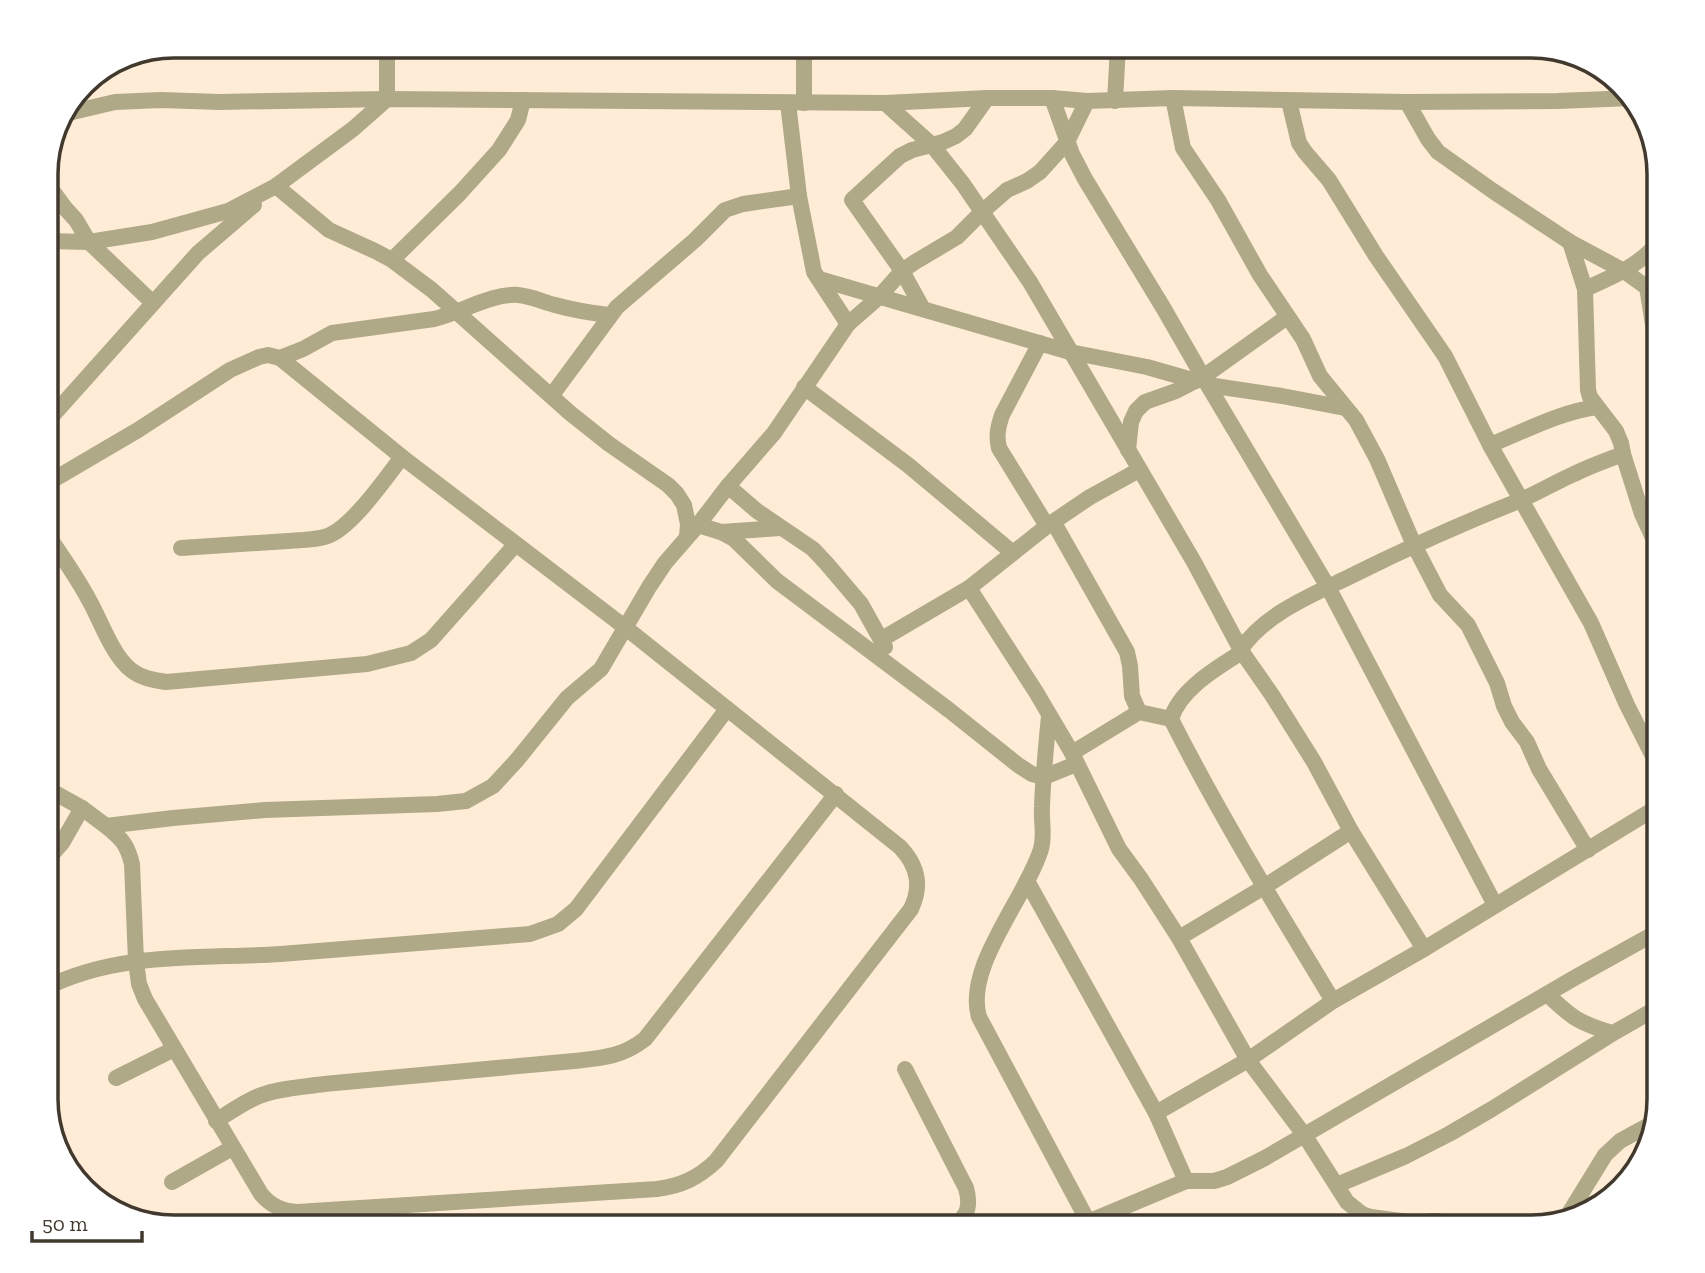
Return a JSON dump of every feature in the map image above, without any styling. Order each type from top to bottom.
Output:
[{"type":"street","points":[[58,409],[198,253],[270,190],[353,130],[387,99],[387,58]]},
{"type":"street","points":[[802,58],[796,103],[799,195],[814,272],[848,324]]},
{"type":"street","points":[[1115,101],[1117,58]]},
{"type":"street","points":[[77,111],[115,102],[161,100],[885,103],[987,98],[1407,102],[1619,98]]},
{"type":"street","points":[[923,309],[902,271],[852,200],[900,156],[956,136],[965,129],[987,98]]},
{"type":"street","points":[[1052,98],[1067,142],[1086,179],[1164,309],[1202,381],[1328,587],[1495,905]]},
{"type":"street","points":[[1173,98],[1183,148],[1219,200],[1259,275],[1303,339],[1320,376],[1356,420],[1440,595],[1468,625],[1497,682],[1512,722],[1527,742],[1539,769],[1588,849]]},
{"type":"street","points":[[392,260],[499,150],[510,135],[523,100]]},
{"type":"street","points":[[106,827],[265,810],[466,801],[493,786],[567,698],[601,669],[665,563],[774,433],[848,324],[879,297],[902,271],[957,237],[1007,191],[1040,172],[1067,142],[1087,101]]},
{"type":"street","points":[[1289,101],[1299,143],[1329,180],[1376,256],[1445,356],[1490,445],[1591,623],[1647,743]]},
{"type":"street","points":[[1407,102],[1438,152],[1570,242],[1625,271],[1647,288]]},
{"type":"street","points":[[885,103],[932,145],[983,211],[1030,282],[1194,562],[1242,650],[1314,762],[1351,831],[1424,949]]},
{"type":"street","points":[[58,241],[89,242],[120,238],[181,225],[228,211],[270,190]]},
{"type":"street","points":[[270,190],[329,230],[392,260],[432,290],[609,444],[655,475],[677,495],[684,505],[688,524],[693,531]]},
{"type":"street","points":[[552,395],[609,315],[695,240],[724,210],[799,195]]},
{"type":"street","points":[[58,200],[76,220],[89,242],[153,303]]},
{"type":"street","points":[[1570,242],[1585,289],[1588,390],[1597,407],[1616,431],[1647,525]]},
{"type":"street","points":[[1585,289],[1625,271],[1647,253]]},
{"type":"street","points":[[818,279],[1070,352],[1345,408]]},
{"type":"street","points":[[280,358],[331,333],[412,323],[499,297],[518,295],[562,307],[609,315]]},
{"type":"street","points":[[1128,450],[1131,422],[1136,411],[1146,402],[1202,381],[1287,317]]},
{"type":"street","points":[[1040,343],[1002,415],[997,438],[999,448],[1051,524],[1128,653],[1132,696],[1139,712]]},
{"type":"street","points":[[58,477],[138,430],[230,370],[258,357],[268,355],[280,358],[402,457],[626,628],[836,794],[908,855],[914,865],[918,888],[911,909],[716,1161],[689,1181],[657,1189],[297,1212],[281,1210],[266,1200],[145,999],[139,984],[136,961],[132,864],[128,849],[122,839],[82,808],[58,795]]},
{"type":"street","points":[[804,387],[908,465],[1013,553]]},
{"type":"street","points":[[1490,445],[1560,416],[1597,407]]},
{"type":"street","points":[[1333,1000],[1264,887],[1187,751],[1171,719],[1176,705],[1211,672],[1242,650],[1266,622],[1328,587],[1414,545],[1623,454]]},
{"type":"street","points":[[181,548],[317,539],[330,535],[352,519],[402,457]]},
{"type":"street","points":[[882,639],[969,588],[1051,524],[1090,497],[1139,470]]},
{"type":"street","points":[[727,486],[780,528],[813,549],[843,580],[882,639],[892,667]]},
{"type":"street","points":[[693,531],[780,528]]},
{"type":"street","points":[[721,532],[734,539],[788,589],[1032,774],[1044,777],[1139,712],[1171,719]]},
{"type":"street","points":[[58,550],[88,597],[122,662],[142,677],[166,682],[368,664],[411,653],[431,639],[515,545]]},
{"type":"street","points":[[969,588],[1019,664],[1074,759],[1119,849],[1179,938],[1248,1060],[1305,1136],[1347,1202],[1367,1215]]},
{"type":"street","points":[[58,983],[106,967],[136,961],[279,954],[530,934],[558,924],[576,909],[727,709]]},
{"type":"street","points":[[1049,716],[1042,810],[1043,839],[1040,852],[985,960],[975,1005],[1084,1215]]},
{"type":"street","points":[[216,1121],[254,1098],[290,1089],[608,1057],[634,1048],[645,1039],[836,794]]},
{"type":"street","points":[[58,848],[82,808]]},
{"type":"street","points":[[1156,1113],[1248,1060],[1333,1000],[1424,949],[1647,814]]},
{"type":"street","points":[[1179,938],[1351,831]]},
{"type":"street","points":[[1027,881],[1156,1113],[1186,1181]]},
{"type":"street","points":[[1111,1215],[1186,1181],[1214,1181],[1227,1177],[1305,1136],[1647,937]]},
{"type":"street","points":[[1547,994],[1581,1023],[1612,1033]]},
{"type":"street","points":[[1337,1185],[1406,1156],[1492,1110],[1612,1033],[1647,1014]]},
{"type":"street","points":[[116,1078],[174,1049]]},
{"type":"street","points":[[905,1069],[966,1188],[970,1200],[965,1215]]},
{"type":"street","points":[[1572,1207],[1605,1155],[1620,1141],[1643,1128]]},
{"type":"street","points":[[172,1182],[232,1147]]}]
